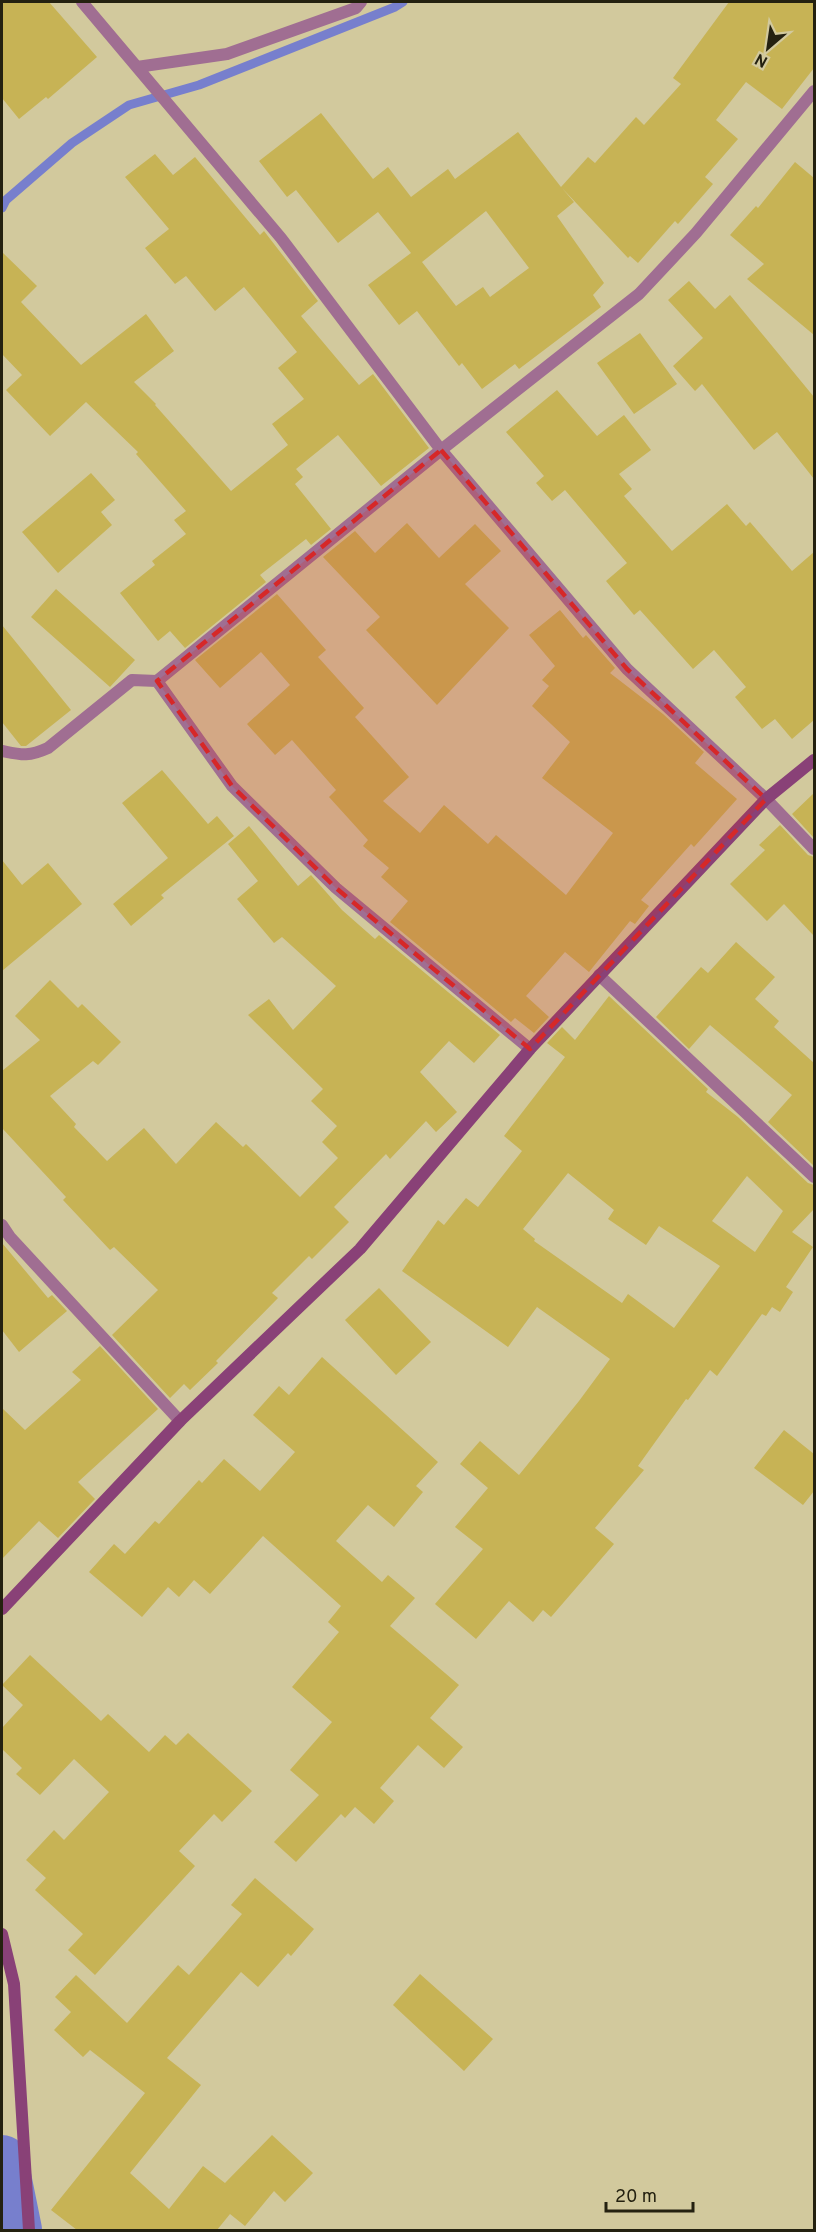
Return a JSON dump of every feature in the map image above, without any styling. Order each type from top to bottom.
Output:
[{"type":"street","points":[[82,2],[281,238],[441,450],[627,669],[766,799],[814,849]]},
{"type":"street","points":[[141,72],[227,54],[356,8],[361,2]]},
{"type":"street","points":[[2,751],[26,756],[48,748],[132,680],[157,681],[441,450],[639,294],[696,233],[814,91]]},
{"type":"street","points":[[157,681],[232,786],[336,888],[530,1049]]},
{"type":"street","points":[[2,1609],[180,1421],[360,1249],[530,1049],[766,799],[814,760]]},
{"type":"street","points":[[599,975],[814,1177]]},
{"type":"street","points":[[2,1225],[10,1237],[180,1421]]},
{"type":"street","points":[[2,1934],[14,1984],[29,2230]]},
{"type":"highlighted area","points":[[441,450],[627,669],[766,799],[530,1049],[336,888],[232,786],[157,681]]},
{"type":"building","points":[[2,2],[49,2],[97,57],[48,99],[46,97],[19,119],[2,98]]},
{"type":"building","points":[[729,2],[814,2],[814,68],[782,109],[746,82],[716,120],[738,139],[705,177],[713,184],[678,224],[675,221],[638,263],[630,256],[628,258],[562,188],[574,202],[557,216],[604,283],[593,295],[601,307],[519,369],[515,364],[482,389],[462,363],[459,366],[417,311],[399,325],[368,285],[411,253],[378,212],[338,243],[296,190],[287,197],[259,161],[321,113],[373,179],[388,167],[411,197],[448,169],[455,179],[518,132],[561,187],[588,157],[595,163],[636,117],[644,125],[681,84],[673,78]],"holes":[[[486,211],[529,268],[490,297],[483,287],[456,306],[422,262]]]},
{"type":"building","points":[[155,154],[173,175],[195,157],[260,235],[264,231],[318,301],[301,316],[359,385],[373,374],[429,448],[381,486],[338,435],[296,469],[303,477],[295,484],[331,529],[311,545],[306,539],[260,575],[266,582],[185,648],[170,631],[158,641],[120,593],[155,565],[152,561],[186,534],[174,520],[186,511],[136,454],[138,452],[86,402],[50,436],[6,390],[22,375],[2,354],[2,252],[37,286],[21,302],[81,365],[146,314],[174,351],[134,382],[156,404],[231,491],[288,445],[272,424],[304,399],[278,368],[297,352],[244,287],[215,311],[186,276],[175,284],[145,248],[169,229],[125,177]]},
{"type":"building","points":[[795,162],[814,178],[814,335],[747,279],[764,264],[730,235],[756,206],[758,208]]},
{"type":"building","points":[[689,281],[715,309],[730,295],[814,397],[814,479],[777,432],[754,450],[702,384],[695,391],[673,366],[703,338],[668,300]]},
{"type":"building","points":[[640,333],[677,384],[634,414],[597,363]]},
{"type":"building","points":[[557,390],[597,436],[624,415],[651,450],[619,474],[632,489],[624,496],[672,551],[727,504],[746,526],[750,522],[792,571],[814,552],[814,720],[792,739],[775,719],[762,729],[735,697],[746,687],[714,650],[693,669],[640,610],[634,615],[606,581],[627,563],[565,490],[552,501],[536,483],[544,476],[506,432]]},
{"type":"building","points":[[91,473],[115,500],[101,512],[112,525],[58,573],[22,532]]},
{"type":"building","points":[[407,523],[439,558],[475,524],[501,551],[465,584],[509,628],[437,705],[366,630],[380,617],[323,557],[355,531],[375,553]]},
{"type":"building","points":[[56,589],[135,660],[110,687],[31,617]]},
{"type":"building","points":[[277,594],[326,650],[318,657],[364,708],[355,717],[409,777],[383,801],[420,833],[444,805],[488,844],[496,835],[566,895],[613,833],[542,778],[570,742],[532,706],[549,686],[542,680],[555,666],[529,635],[560,610],[583,638],[586,635],[615,668],[610,673],[663,714],[704,752],[695,763],[737,799],[694,847],[691,844],[641,900],[649,906],[635,924],[630,921],[589,972],[565,952],[526,996],[549,1017],[534,1033],[515,1018],[511,1022],[390,922],[408,901],[381,877],[389,868],[363,846],[368,840],[329,797],[336,790],[292,740],[275,755],[247,724],[290,685],[261,652],[220,688],[195,660]]},
{"type":"building","points":[[2,625],[71,710],[26,746],[21,746],[2,722]]},
{"type":"building","points":[[162,770],[208,824],[217,816],[234,836],[161,895],[164,898],[131,926],[113,904],[168,858],[122,803]]},
{"type":"building","points":[[814,793],[814,838],[792,814]]},
{"type":"building","points":[[780,825],[808,855],[814,857],[814,936],[784,904],[767,921],[730,884],[765,850],[759,845]]},
{"type":"building","points":[[249,826],[298,886],[311,875],[342,910],[375,939],[379,935],[500,1035],[474,1063],[449,1041],[420,1072],[457,1112],[436,1132],[426,1121],[390,1159],[386,1154],[334,1207],[349,1222],[312,1259],[309,1256],[272,1293],[278,1298],[216,1361],[218,1363],[190,1390],[184,1384],[170,1398],[112,1335],[158,1290],[114,1247],[110,1250],[63,1200],[66,1197],[2,1128],[2,1071],[40,1040],[15,1016],[50,980],[78,1008],[82,1004],[121,1042],[98,1065],[93,1061],[50,1096],[76,1124],[74,1127],[107,1161],[144,1128],[176,1164],[216,1122],[243,1147],[246,1144],[300,1197],[338,1158],[322,1142],[337,1126],[311,1101],[323,1089],[248,1015],[269,999],[293,1030],[336,986],[282,937],[274,943],[237,899],[258,881],[228,844]]},
{"type":"building","points":[[2,860],[22,885],[48,863],[82,904],[2,971]]},
{"type":"building","points":[[736,942],[775,977],[755,999],[779,1021],[774,1027],[814,1063],[814,1166],[768,1122],[792,1095],[710,1025],[689,1049],[656,1017],[701,967],[708,973]]},
{"type":"building","points":[[609,996],[708,1089],[706,1092],[738,1117],[808,1183],[814,1185],[814,1209],[792,1232],[813,1247],[786,1287],[793,1292],[780,1312],[772,1307],[766,1316],[762,1314],[717,1376],[710,1370],[638,1466],[644,1470],[595,1528],[614,1544],[551,1617],[543,1610],[533,1622],[509,1601],[476,1639],[435,1604],[483,1549],[455,1527],[488,1488],[460,1464],[480,1441],[519,1475],[610,1359],[537,1307],[508,1347],[402,1271],[438,1220],[444,1225],[466,1198],[478,1207],[522,1151],[504,1136],[565,1057],[547,1043],[562,1027],[575,1040]],"holes":[[[568,1173],[614,1210],[608,1219],[646,1245],[659,1226],[720,1266],[674,1328],[628,1294],[622,1303],[534,1241],[535,1239],[523,1229]],[[747,1176],[783,1211],[755,1252],[712,1221]]]},
{"type":"building","points":[[2,1243],[48,1298],[52,1295],[67,1311],[19,1352],[2,1330]]},
{"type":"building","points":[[379,1288],[431,1342],[396,1375],[345,1320]]},
{"type":"building","points":[[100,1346],[158,1409],[78,1482],[95,1499],[58,1538],[39,1521],[2,1559],[2,1408],[25,1430],[81,1380],[72,1372]]},
{"type":"building","points":[[322,1357],[438,1462],[416,1486],[423,1492],[394,1527],[368,1505],[336,1541],[382,1582],[388,1575],[415,1598],[390,1626],[459,1685],[430,1718],[463,1747],[444,1768],[418,1745],[380,1788],[394,1801],[374,1824],[355,1807],[345,1818],[341,1814],[296,1862],[274,1842],[319,1795],[290,1770],[332,1722],[292,1687],[339,1632],[328,1622],[341,1606],[263,1536],[210,1594],[194,1580],[179,1597],[168,1587],[142,1617],[89,1572],[114,1544],[125,1554],[155,1521],[159,1524],[199,1480],[202,1483],[224,1459],[260,1491],[295,1452],[253,1415],[279,1386],[289,1395]]},
{"type":"building","points":[[784,1430],[814,1454],[814,1491],[803,1505],[754,1468]]},
{"type":"building","points":[[30,1655],[101,1721],[108,1714],[149,1752],[165,1735],[176,1745],[188,1733],[252,1791],[222,1822],[214,1814],[179,1851],[195,1866],[95,1975],[68,1950],[83,1934],[35,1890],[46,1878],[26,1860],[54,1830],[64,1840],[109,1792],[74,1759],[40,1795],[16,1774],[22,1768],[2,1749],[2,1728],[23,1705],[2,1685]]},
{"type":"building","points":[[255,1878],[314,1929],[291,1956],[288,1953],[258,1987],[241,1972],[167,2058],[201,2085],[130,2173],[169,2209],[203,2166],[225,2183],[272,2135],[313,2173],[285,2202],[274,2191],[245,2226],[230,2214],[217,2230],[77,2230],[51,2210],[145,2093],[90,2050],[83,2057],[54,2030],[71,2012],[55,1997],[76,1975],[127,2023],[178,1965],[189,1975],[242,1914],[231,1905]]},
{"type":"building","points":[[420,1974],[493,2039],[464,2071],[393,2005]]},
{"type":"waterway","points":[[2,208],[6,200],[72,143],[129,105],[199,85],[403,2]]},
{"type":"waterway","points":[[2,2161],[16,2230]]}]
